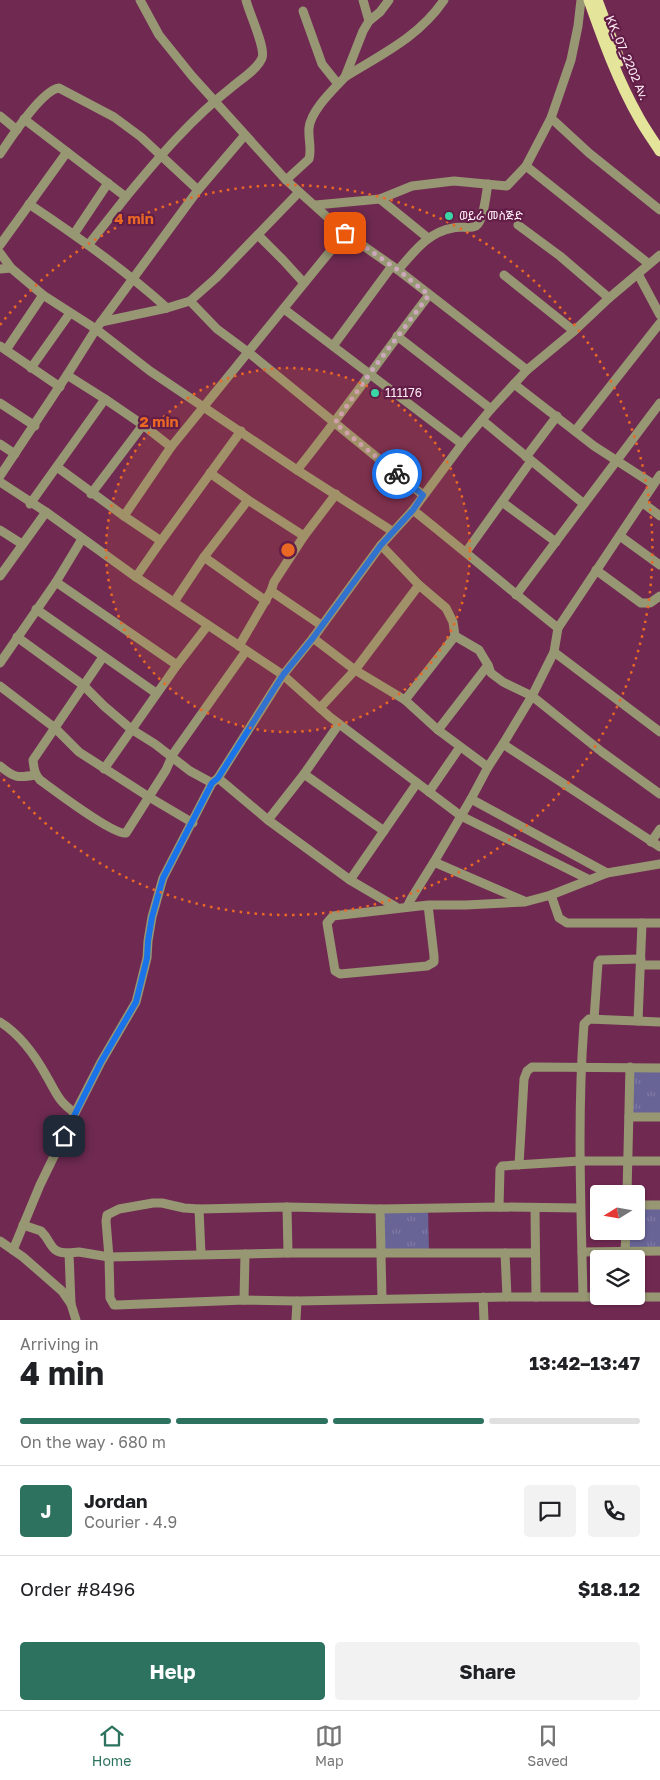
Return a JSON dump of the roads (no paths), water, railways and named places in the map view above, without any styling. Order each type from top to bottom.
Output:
[{"type":"main road","name":"KK_07_2202 Av.","points":[[589,0],[627,95],[660,151]]},
{"type":"main road","points":[[597,0],[636,100],[660,143]]},
{"type":"street","points":[[140,0],[159,35],[192,76],[286,180],[345,233],[395,268],[527,370]]},
{"type":"street","points":[[89,244],[184,129],[215,100],[256,68],[262,59],[262,48],[246,0]]},
{"type":"street","points":[[363,0],[369,21]]},
{"type":"street","points":[[345,77],[363,30],[389,0]]},
{"type":"street","points":[[286,180],[310,159],[311,120],[318,107],[338,84],[345,77],[392,49],[423,25],[444,0]]},
{"type":"street","points":[[316,205],[380,199],[412,186],[454,181],[507,186],[526,166],[551,118],[572,60],[581,0]]},
{"type":"street","points":[[303,11],[312,34],[316,52],[322,64],[338,84]]},
{"type":"street","points":[[0,154],[24,119],[50,92],[59,88],[114,117],[141,137],[198,190]]},
{"type":"street","points":[[0,116],[17,130]]},
{"type":"street","points":[[551,118],[588,153],[660,210]]},
{"type":"street","points":[[24,119],[126,197]]},
{"type":"street","points":[[0,476],[35,426],[98,326],[198,190],[245,135]]},
{"type":"street","points":[[0,245],[67,152]]},
{"type":"street","points":[[526,166],[650,264]]},
{"type":"street","points":[[74,234],[108,183]]},
{"type":"street","points":[[333,346],[395,268],[428,238],[446,229],[475,226],[478,224],[482,218],[488,184]]},
{"type":"street","points":[[98,326],[190,301],[216,278],[299,192]]},
{"type":"street","points":[[380,199],[428,238]]},
{"type":"street","points":[[29,204],[89,244],[133,278],[167,308]]},
{"type":"street","points":[[518,224],[560,256],[609,298]]},
{"type":"street","points":[[124,516],[172,447],[204,406],[345,233]]},
{"type":"street","points":[[258,235],[304,283]]},
{"type":"street","points":[[0,253],[11,268],[43,295],[70,313],[98,326],[150,371],[241,430],[297,470],[392,531]]},
{"type":"street","points":[[13,1250],[40,1185],[75,1113],[101,1062],[136,1002],[147,958],[148,941],[157,897],[163,878],[215,781],[283,675],[313,638],[392,531],[413,510],[462,444],[514,384],[527,370],[660,255]]},
{"type":"street","points":[[0,269],[11,268]]},
{"type":"street","points":[[638,274],[660,315]]},
{"type":"street","points":[[504,275],[574,331]]},
{"type":"street","points":[[43,295],[3,348],[60,387]]},
{"type":"street","points":[[297,470],[335,423],[397,336],[429,295]]},
{"type":"street","points":[[190,301],[217,328],[423,495]]},
{"type":"street","points":[[284,309],[462,444]]},
{"type":"street","points":[[32,368],[70,313]]},
{"type":"street","points":[[576,431],[660,323]]},
{"type":"street","points":[[397,336],[491,410]]},
{"type":"street","points":[[67,375],[143,425],[172,447]]},
{"type":"street","points":[[514,384],[616,460],[653,484]]},
{"type":"street","points":[[30,504],[105,399]]},
{"type":"street","points":[[516,595],[660,402]]},
{"type":"street","points":[[0,403],[35,426]]},
{"type":"street","points":[[466,552],[502,502],[556,416]]},
{"type":"street","points":[[482,420],[584,504]]},
{"type":"street","points":[[91,494],[143,425]]},
{"type":"street","points":[[136,577],[241,430]]},
{"type":"street","points":[[0,444],[15,454]]},
{"type":"street","points":[[57,467],[91,494],[161,541]]},
{"type":"street","points":[[210,473],[304,536]]},
{"type":"street","points":[[407,907],[410,899],[471,800],[488,767],[532,696],[554,652],[558,628],[660,475]]},
{"type":"street","points":[[0,482],[30,504],[46,512],[136,577],[283,675],[339,724],[461,816],[590,880]]},
{"type":"street","points":[[103,658],[34,760],[35,775],[119,833],[126,833],[166,770],[171,758],[243,648],[274,582],[304,536],[336,494]]},
{"type":"street","points":[[174,602],[204,558],[248,500]]},
{"type":"street","points":[[502,502],[556,542]]},
{"type":"street","points":[[642,503],[660,516]]},
{"type":"street","points":[[413,510],[558,628]]},
{"type":"street","points":[[0,576],[46,512]]},
{"type":"street","points":[[0,530],[22,544]]},
{"type":"street","points":[[620,536],[660,565]]},
{"type":"street","points":[[0,663],[56,582],[82,539]]},
{"type":"street","points":[[381,545],[419,585],[446,608],[454,622],[455,636],[406,700]]},
{"type":"street","points":[[204,558],[266,601]]},
{"type":"street","points":[[596,570],[642,603],[650,603],[660,596]]},
{"type":"street","points":[[56,582],[177,665]]},
{"type":"street","points":[[320,708],[355,670],[419,585]]},
{"type":"street","points":[[270,592],[321,625]]},
{"type":"street","points":[[36,609],[156,694]]},
{"type":"street","points":[[104,768],[177,665],[208,625]]},
{"type":"street","points":[[455,636],[479,650],[491,673],[502,682],[532,696],[602,752],[660,794]]},
{"type":"street","points":[[17,637],[84,685],[104,706],[131,729],[155,744],[190,772],[215,781],[350,880],[396,907]]},
{"type":"street","points":[[313,638],[355,670],[406,700],[438,730],[488,767]]},
{"type":"street","points":[[554,652],[660,732]]},
{"type":"street","points":[[438,730],[488,665]]},
{"type":"street","points":[[0,686],[55,728],[79,752],[149,798],[193,823]]},
{"type":"street","points":[[268,820],[304,774],[339,724]]},
{"type":"street","points":[[502,744],[660,847]]},
{"type":"street","points":[[429,792],[460,747]]},
{"type":"street","points":[[0,766],[12,776],[35,775]]},
{"type":"street","points":[[304,774],[384,831]]},
{"type":"street","points":[[350,880],[417,783]]},
{"type":"street","points":[[471,800],[607,873]]},
{"type":"street","points":[[651,842],[660,829]]},
{"type":"street","points":[[434,862],[525,902]]},
{"type":"street","points":[[428,904],[434,962],[427,966],[340,974],[335,972],[327,923],[330,918],[396,907],[428,904],[466,905],[525,902],[552,896],[607,873],[660,864]]},
{"type":"street","points":[[552,896],[559,918],[567,923],[660,923]]},
{"type":"street","points":[[638,1021],[642,923]]},
{"type":"street","points":[[594,1019],[598,963],[600,960],[605,958],[660,965]]},
{"type":"street","points":[[583,1297],[580,1208],[580,1067],[584,1024],[588,1019],[660,1022]]},
{"type":"street","points":[[0,1022],[23,1040],[48,1078],[57,1097],[75,1113]]},
{"type":"street","points":[[519,1165],[524,1079],[527,1071],[532,1067],[660,1068]]},
{"type":"street","points":[[627,1185],[630,1067]]},
{"type":"street","points":[[629,1117],[660,1117]]},
{"type":"street","points":[[499,1207],[500,1169],[502,1166],[580,1161],[660,1161]]},
{"type":"street","points":[[580,1208],[287,1206],[199,1209],[153,1203],[113,1211],[107,1216],[110,1298],[114,1305],[244,1300],[297,1301],[506,1296],[660,1297]]},
{"type":"street","points":[[645,1205],[660,1205]]},
{"type":"street","points":[[287,1206],[288,1253]]},
{"type":"street","points":[[380,1208],[382,1299]]},
{"type":"street","points":[[535,1208],[536,1297]]},
{"type":"street","points":[[199,1209],[201,1254]]},
{"type":"street","points":[[23,1225],[41,1231],[52,1248],[57,1252],[79,1252],[110,1258],[201,1254],[535,1253]]},
{"type":"street","points":[[0,1241],[23,1256],[62,1291],[71,1304]]},
{"type":"street","points":[[645,1251],[660,1251]]},
{"type":"street","points":[[582,1252],[590,1252]]},
{"type":"street","points":[[69,1253],[71,1304],[76,1320]]},
{"type":"street","points":[[505,1253],[506,1296]]},
{"type":"street","points":[[244,1300],[245,1254]]},
{"type":"street","points":[[483,1297],[484,1320]]},
{"type":"street","points":[[296,1320],[297,1301]]},
{"type":"place","name":"ወይራ መስጅድ","points":[[449,216]]},
{"type":"place","name":"111176","points":[[375,393]]}]
